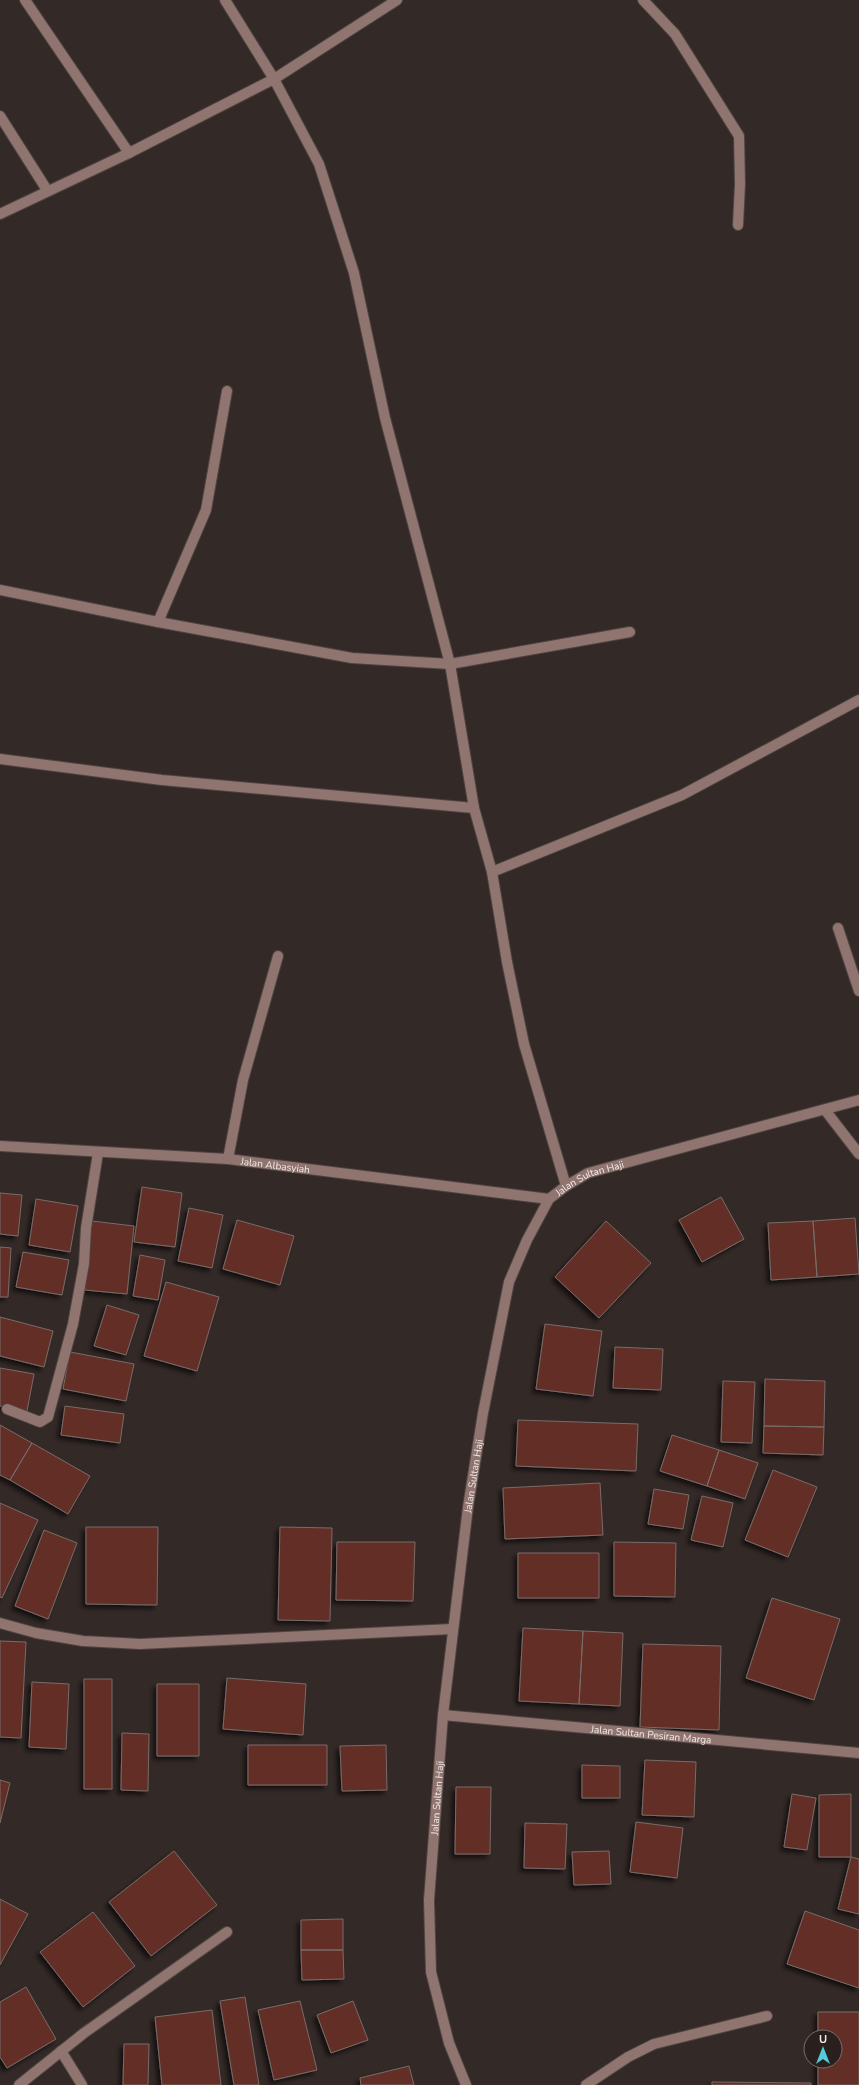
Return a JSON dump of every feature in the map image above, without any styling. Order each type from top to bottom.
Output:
[{"type":"street","points":[[25,0],[129,153]]},
{"type":"street","points":[[225,0],[274,79],[319,164],[354,273],[385,418],[450,664],[474,808],[492,872],[507,962],[524,1044],[566,1186]]},
{"type":"street","points":[[0,214],[46,190],[129,153],[274,79],[397,0]]},
{"type":"street","points":[[643,0],[676,34],[739,136],[740,184],[738,225]]},
{"type":"street","points":[[0,116],[46,190]]},
{"type":"street","points":[[158,622],[206,510],[227,391]]},
{"type":"street","points":[[0,590],[158,622],[352,658],[450,664],[630,632]]},
{"type":"street","points":[[492,872],[682,795],[859,700]]},
{"type":"street","points":[[0,759],[162,780],[474,808]]},
{"type":"street","points":[[838,928],[859,991]]},
{"type":"street","points":[[228,1159],[242,1080],[278,956]]},
{"type":"street","name":"Jalan Sultan Haji","points":[[466,2085],[449,2043],[431,1972],[429,1900],[443,1715],[452,1629],[468,1507],[483,1413],[509,1282],[527,1240],[549,1199],[566,1186],[588,1173],[859,1100]]},
{"type":"street","points":[[825,1110],[859,1154]]},
{"type":"street","name":"Jalan Albasyiah","points":[[0,1146],[98,1153],[228,1159],[549,1199]]},
{"type":"street","points":[[7,1409],[40,1422],[48,1417],[73,1324],[84,1264],[86,1228],[98,1153]]},
{"type":"street","points":[[0,1623],[36,1633],[83,1641],[140,1644],[452,1629]]},
{"type":"street","name":"Jalan Sultan Pesiran Marga","points":[[443,1715],[859,1752]]},
{"type":"street","points":[[19,2085],[84,2033],[226,1932]]},
{"type":"street","points":[[586,2085],[628,2057],[654,2044],[767,2016]]},
{"type":"street","points":[[62,2051],[82,2085]]},
{"type":"building","points":[[142,1187],[182,1193],[175,1247],[134,1242]]},
{"type":"building","points":[[0,1193],[22,1195],[18,1236],[0,1234]]},
{"type":"building","points":[[721,1197],[744,1239],[702,1262],[679,1220]]},
{"type":"building","points":[[36,1199],[78,1206],[70,1252],[29,1245]]},
{"type":"building","points":[[189,1208],[223,1215],[212,1268],[178,1261]]},
{"type":"building","points":[[855,1218],[859,1274],[817,1277],[813,1221]]},
{"type":"building","points":[[237,1220],[294,1236],[280,1285],[223,1269]]},
{"type":"building","points":[[92,1221],[134,1226],[127,1294],[85,1290]]},
{"type":"building","points":[[606,1221],[651,1263],[599,1318],[555,1277]]},
{"type":"building","points":[[813,1221],[817,1277],[771,1280],[768,1223]]},
{"type":"building","points":[[0,1247],[11,1248],[8,1297],[0,1297]]},
{"type":"building","points":[[23,1252],[69,1260],[62,1295],[16,1287]]},
{"type":"building","points":[[140,1255],[165,1260],[158,1300],[133,1296]]},
{"type":"building","points":[[166,1282],[219,1297],[197,1371],[144,1356]]},
{"type":"building","points":[[107,1305],[139,1315],[126,1355],[94,1346]]},
{"type":"building","points":[[0,1317],[53,1331],[44,1367],[0,1356]]},
{"type":"building","points":[[545,1324],[602,1331],[593,1396],[536,1389]]},
{"type":"building","points":[[615,1347],[663,1349],[661,1390],[613,1388]]},
{"type":"building","points":[[70,1352],[134,1364],[126,1401],[63,1389]]},
{"type":"building","points":[[0,1368],[34,1374],[27,1411],[0,1406]]},
{"type":"building","points":[[765,1379],[825,1381],[824,1427],[764,1426]]},
{"type":"building","points":[[723,1381],[755,1382],[752,1443],[721,1442]]},
{"type":"building","points":[[65,1406],[124,1414],[120,1443],[61,1435]]},
{"type":"building","points":[[518,1420],[638,1424],[636,1471],[516,1466]]},
{"type":"building","points":[[0,1425],[32,1443],[10,1480],[0,1475]]},
{"type":"building","points":[[764,1426],[824,1427],[823,1455],[763,1453]]},
{"type":"building","points":[[672,1435],[719,1450],[707,1486],[660,1471]]},
{"type":"building","points":[[32,1443],[90,1476],[68,1514],[10,1480]]},
{"type":"building","points":[[719,1450],[758,1463],[745,1499],[707,1486]]},
{"type":"building","points":[[773,1470],[817,1487],[788,1557],[745,1540]]},
{"type":"building","points":[[600,1483],[603,1535],[505,1539],[503,1488]]},
{"type":"building","points":[[654,1489],[689,1495],[683,1529],[648,1524]]},
{"type":"building","points":[[702,1496],[733,1503],[723,1547],[691,1540]]},
{"type":"building","points":[[0,1503],[38,1520],[2,1598],[0,1597]]},
{"type":"building","points":[[86,1527],[158,1527],[157,1605],[86,1604]]},
{"type":"building","points":[[280,1527],[332,1528],[330,1621],[278,1620]]},
{"type":"building","points":[[44,1530],[77,1543],[48,1619],[15,1606]]},
{"type":"building","points":[[337,1542],[415,1542],[413,1601],[336,1600]]},
{"type":"building","points":[[614,1542],[676,1543],[675,1597],[614,1596]]},
{"type":"building","points":[[518,1553],[599,1553],[599,1598],[518,1598]]},
{"type":"building","points":[[772,1598],[840,1619],[814,1700],[746,1678]]},
{"type":"building","points":[[523,1628],[583,1631],[579,1704],[519,1701]]},
{"type":"building","points":[[583,1631],[623,1633],[620,1706],[579,1704]]},
{"type":"building","points":[[0,1641],[26,1642],[21,1738],[0,1737]]},
{"type":"building","points":[[643,1644],[721,1646],[719,1730],[640,1727]]},
{"type":"building","points":[[227,1678],[306,1684],[303,1735],[223,1729]]},
{"type":"building","points":[[84,1679],[112,1679],[112,1789],[84,1789]]},
{"type":"building","points":[[32,1682],[69,1684],[66,1749],[29,1747]]},
{"type":"building","points":[[157,1684],[199,1684],[199,1756],[157,1756]]},
{"type":"building","points":[[122,1733],[149,1734],[148,1791],[121,1790]]},
{"type":"building","points":[[248,1745],[327,1745],[327,1785],[248,1785]]},
{"type":"building","points":[[386,1745],[387,1790],[342,1791],[340,1746]]},
{"type":"building","points":[[645,1760],[696,1762],[694,1817],[642,1815]]},
{"type":"building","points":[[582,1765],[620,1766],[620,1798],[582,1798]]},
{"type":"building","points":[[0,1780],[10,1783],[0,1823]]},
{"type":"building","points":[[456,1787],[491,1787],[490,1854],[455,1854]]},
{"type":"building","points":[[792,1794],[816,1798],[807,1850],[784,1847]]},
{"type":"building","points":[[851,1794],[851,1857],[819,1857],[819,1795]]},
{"type":"building","points":[[636,1822],[683,1828],[677,1878],[630,1872]]},
{"type":"building","points":[[525,1823],[567,1824],[565,1869],[524,1868]]},
{"type":"building","points":[[174,1851],[217,1905],[151,1956],[109,1902]]},
{"type":"building","points":[[609,1851],[611,1884],[574,1885],[572,1852]]},
{"type":"building","points":[[851,1857],[859,1859],[859,1914],[838,1909]]},
{"type":"building","points":[[0,1899],[28,1914],[0,1965]]},
{"type":"building","points":[[805,1911],[859,1930],[859,1988],[787,1964]]},
{"type":"building","points":[[93,1912],[135,1966],[83,2007],[40,1952]]},
{"type":"building","points":[[343,1919],[343,1950],[301,1950],[301,1920]]},
{"type":"building","points":[[301,1950],[343,1950],[344,1979],[302,1980]]},
{"type":"building","points":[[26,1987],[56,2039],[7,2068],[0,2057],[0,2002]]},
{"type":"building","points":[[245,1997],[259,2085],[234,2085],[220,2001]]},
{"type":"building","points":[[300,2001],[317,2070],[274,2080],[258,2010]]},
{"type":"building","points":[[353,2001],[368,2040],[331,2053],[317,2015]]},
{"type":"building","points":[[212,2010],[221,2085],[162,2085],[155,2017]]},
{"type":"building","points":[[818,2012],[859,2012],[859,2085],[818,2085],[818,2069],[843,2069],[843,2029],[818,2029]]},
{"type":"building","points":[[124,2044],[149,2044],[148,2085],[123,2085]]},
{"type":"building","points":[[409,2066],[414,2085],[361,2085],[360,2078]]},
{"type":"building","points":[[712,2082],[811,2083],[811,2085],[712,2085]]}]
